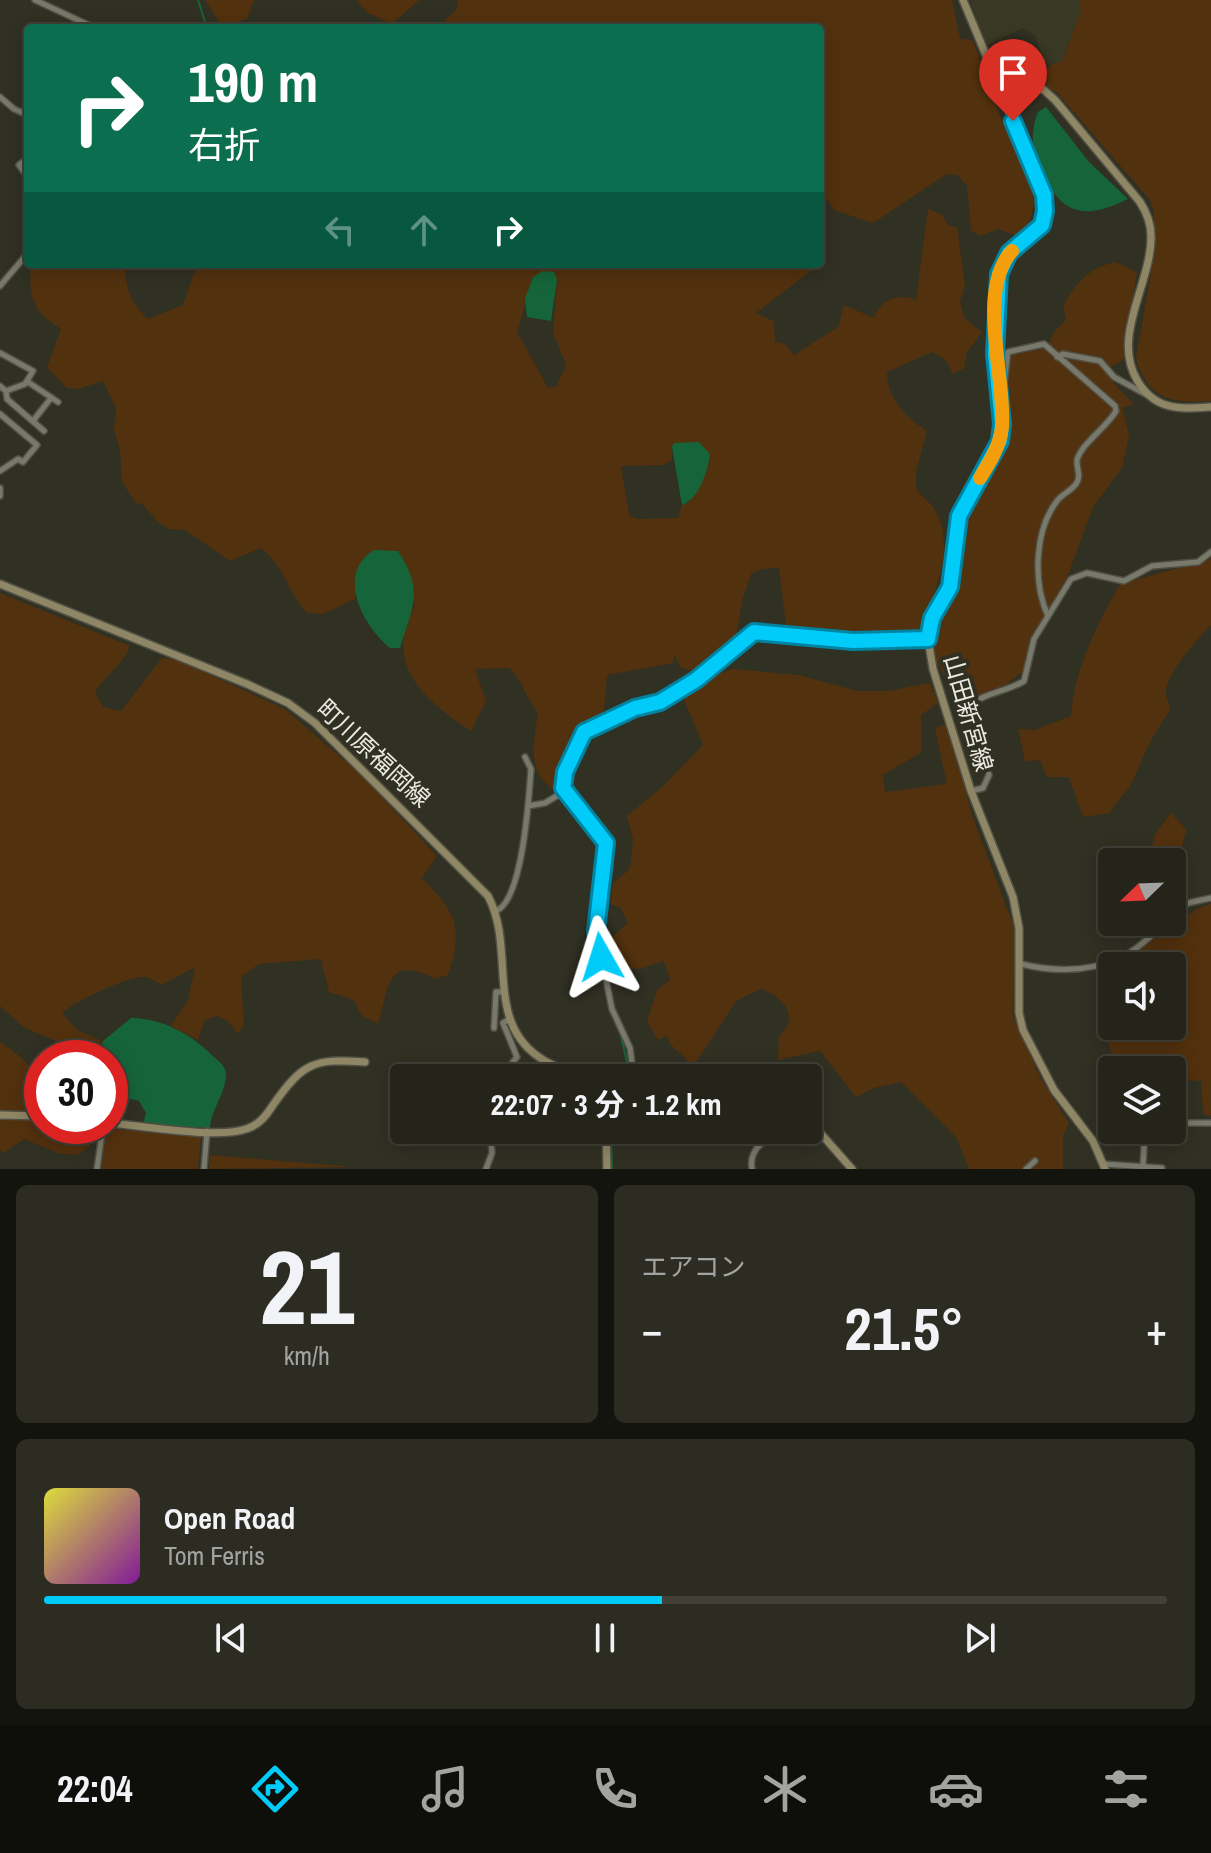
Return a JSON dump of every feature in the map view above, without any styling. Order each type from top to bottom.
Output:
[{"type":"main road","name":"山田新宮線","points":[[963,0],[1044,195],[1045,211],[1042,225],[1009,253],[999,274],[995,354],[1002,424],[1000,441],[959,516],[950,587],[932,618],[928,639],[933,669],[971,791],[1013,897],[1021,964],[1019,1013],[1023,1030],[1054,1090],[1093,1141],[1105,1167]]},
{"type":"main road","points":[[990,68],[1044,90],[1140,202],[1149,217],[1152,239],[1128,354],[1132,372],[1147,396],[1169,407],[1211,407]]},
{"type":"main road","name":"町川原福岡線","points":[[0,584],[288,703],[327,733],[480,886],[496,911],[505,1022],[528,1047],[552,1064]]},
{"type":"main road","points":[[128,1124],[237,1131],[257,1124],[292,1079],[315,1062],[365,1062]]},
{"type":"main road","points":[[0,1115],[24,1116]]},
{"type":"main road","points":[[822,1137],[850,1168]]},
{"type":"main road","points":[[606,1144],[607,1169]]},
{"type":"street","points":[[35,0],[86,24]]},
{"type":"street","points":[[985,56],[1004,52],[1019,79]]},
{"type":"street","points":[[0,97],[24,112]]},
{"type":"street","points":[[0,286],[24,258]]},
{"type":"street","points":[[998,386],[1004,384],[1008,352],[1044,344],[1115,406],[1116,411],[1106,427],[1084,447],[1077,460],[1079,477],[1075,485],[1059,499],[1045,528],[1038,580],[1048,616]]},
{"type":"street","points":[[0,353],[33,371],[28,382]]},
{"type":"street","points":[[1057,357],[1063,354],[1100,361],[1114,377],[1147,396]]},
{"type":"street","points":[[44,431],[7,399],[3,388],[28,382],[58,402]]},
{"type":"street","points":[[33,421],[51,398]]},
{"type":"street","points":[[0,415],[37,445],[23,462],[18,459],[0,471]]},
{"type":"street","points":[[0,488],[0,496]]},
{"type":"street","points":[[971,791],[983,788],[989,775],[967,719],[967,708],[974,700],[1008,690],[1024,681],[1034,639],[1071,579],[1087,573],[1124,581],[1152,566],[1198,562],[1211,552]]},
{"type":"street","points":[[528,806],[550,801],[563,788],[565,772],[584,732],[635,708],[660,702],[696,680],[754,632],[853,641],[928,639]]},
{"type":"street","points":[[496,911],[506,903],[521,857],[531,769],[525,757]]},
{"type":"street","points":[[563,788],[606,843],[596,931],[612,1009],[630,1048],[632,1064]]},
{"type":"street","points":[[1186,905],[1211,898]]},
{"type":"street","points":[[1021,964],[1054,972],[1100,964],[1123,957],[1150,936]]},
{"type":"street","points":[[494,1028],[496,992],[504,992]]},
{"type":"street","points":[[493,1014],[505,1022],[517,1054]]},
{"type":"street","points":[[513,1064],[517,1054],[528,1047]]},
{"type":"street","points":[[1187,1123],[1211,1123]]},
{"type":"street","points":[[204,1169],[207,1131]]},
{"type":"street","points":[[97,1169],[100,1144]]},
{"type":"street","points":[[486,1169],[492,1153],[491,1144]]},
{"type":"street","points":[[752,1169],[750,1160],[756,1148],[762,1144]]},
{"type":"street","points":[[1143,1166],[1144,1144]]},
{"type":"street","points":[[1026,1169],[1035,1161]]},
{"type":"street","points":[[1105,1167],[1162,1168]]},
{"type":"shaded area","points":[[205,0],[254,0],[247,19],[220,24]]},
{"type":"shaded area","points":[[357,0],[419,0],[392,24],[368,13]]},
{"type":"shaded area","points":[[458,0],[952,0],[960,39],[973,40],[1000,116],[1032,183],[1034,206],[1028,225],[1015,235],[998,229],[980,236],[971,231],[967,186],[958,175],[947,174],[873,223],[834,210],[824,195],[824,24],[441,24],[456,10]]},
{"type":"shaded area","points":[[970,0],[1079,0],[1081,11],[1062,61],[1050,65],[1043,61],[1035,35],[1023,28],[984,46]]},
{"type":"shaded area","points":[[1079,0],[1211,0],[1211,401],[1173,400],[1163,396],[1154,390],[1141,372],[1136,358],[1154,255],[1154,213],[1150,200],[1057,93],[1038,81],[1050,65],[1062,61],[1081,11]]},
{"type":"shaded area","points":[[1046,107],[1089,162],[1128,199],[1112,206],[1085,211],[1074,209],[1055,194],[1040,166],[1033,139],[1038,112]]},
{"type":"shaded area","points":[[928,209],[941,214],[949,226],[957,227],[965,286],[960,302],[965,319],[982,332],[967,352],[964,368],[953,374],[946,360],[932,352],[887,372],[890,390],[899,406],[911,420],[927,431],[916,472],[916,489],[933,507],[941,523],[944,540],[940,575],[918,644],[808,641],[794,632],[787,632],[779,568],[761,569],[751,574],[742,601],[733,659],[706,674],[681,668],[674,654],[673,663],[607,675],[603,719],[582,732],[570,746],[562,787],[555,791],[545,783],[535,765],[538,712],[509,668],[475,669],[486,701],[471,731],[437,706],[413,678],[403,644],[406,625],[415,604],[358,567],[355,599],[323,614],[307,613],[275,563],[261,548],[230,561],[185,530],[169,529],[142,504],[136,503],[122,482],[120,450],[114,430],[116,408],[103,381],[78,389],[67,388],[47,367],[61,329],[43,316],[34,302],[31,268],[125,268],[130,294],[137,308],[148,319],[183,305],[196,268],[815,268],[756,313],[774,321],[775,342],[785,344],[794,355],[838,327],[844,305],[874,318],[890,299],[903,297],[916,300]],"holes":[[[533,277],[557,280],[553,332],[566,365],[556,387],[548,388],[517,332]],[[672,447],[708,466],[692,499],[682,505],[678,518],[636,519],[629,515],[621,466],[663,465],[672,460]]]},
{"type":"shaded area","points":[[1115,262],[1137,272],[1123,360],[1111,366],[1113,382],[1134,405],[1122,407],[1129,435],[1122,468],[1093,507],[1064,586],[1030,640],[1025,670],[1005,685],[962,702],[955,700],[935,656],[934,633],[954,591],[962,523],[1005,443],[1008,419],[1004,395],[1012,355],[1046,348],[1055,331],[1066,320],[1063,307],[1077,284],[1097,268]]},
{"type":"shaded area","points":[[543,271],[554,272],[557,280],[551,321],[527,317],[525,299],[533,277]]},
{"type":"shaded area","points":[[699,442],[710,454],[707,468],[698,491],[682,505],[672,447],[674,443]]},
{"type":"shaded area","points":[[374,550],[398,551],[411,577],[414,598],[400,648],[390,648],[380,638],[357,600],[356,572],[362,560]]},
{"type":"shaded area","points":[[1211,559],[1211,625],[1172,675],[1166,694],[1170,711],[1148,746],[1132,783],[1110,813],[1083,817],[1069,777],[1046,777],[1040,760],[1025,762],[1018,729],[1034,730],[1071,716],[1077,682],[1088,648],[1120,584]]},
{"type":"shaded area","points":[[0,593],[130,646],[95,692],[103,707],[121,711],[162,658],[177,660],[285,709],[360,774],[437,856],[422,878],[443,901],[454,921],[455,944],[448,975],[435,979],[419,972],[398,972],[388,987],[378,1024],[361,1015],[354,1000],[329,992],[321,959],[259,964],[241,977],[244,1025],[238,1034],[229,1022],[218,1016],[205,1020],[198,1040],[171,1026],[188,1000],[195,967],[162,985],[146,977],[114,985],[62,1013],[77,1030],[101,1040],[54,1040],[25,1028],[0,1006]]},
{"type":"shaded area","points":[[733,669],[799,675],[857,691],[888,691],[930,683],[938,703],[921,715],[922,752],[883,775],[885,792],[947,784],[935,728],[948,723],[972,815],[1015,930],[1013,1016],[1040,1077],[1069,1123],[1063,1136],[1063,1169],[969,1169],[956,1137],[901,1082],[874,1088],[856,1097],[820,1051],[778,1060],[779,1036],[786,1029],[789,1014],[781,1001],[760,989],[736,1001],[698,1060],[691,1064],[671,1045],[667,1036],[658,1040],[647,1022],[657,990],[670,980],[664,961],[640,969],[614,967],[610,939],[628,923],[620,907],[611,905],[612,884],[630,869],[633,839],[627,816],[662,787],[703,745],[683,697],[714,675]]},
{"type":"shaded area","points":[[1171,813],[1186,829],[1182,848],[1152,848],[1155,834]]},
{"type":"shaded area","points":[[1211,903],[1211,1116],[1203,1114],[1201,1081],[1186,1080],[1186,1056],[1112,1056],[1108,1040],[1186,1040],[1186,952],[1137,952],[1159,936],[1186,936],[1186,916]]},
{"type":"shaded area","points":[[131,1018],[155,1021],[177,1029],[197,1042],[219,1061],[226,1073],[210,1128],[143,1124],[146,1113],[139,1101],[128,1098],[128,1040],[104,1040]]},
{"type":"shaded area","points":[[0,1042],[24,1060],[24,1139],[3,1153],[0,1150]]},
{"type":"shaded area","points":[[128,1130],[201,1137],[198,1169],[100,1169],[102,1144],[128,1144]]},
{"type":"shaded area","points":[[36,1144],[90,1144],[78,1155],[57,1153]]},
{"type":"shaded area","points":[[210,1155],[354,1167],[209,1169]]},
{"type":"waterway","points":[[198,0],[206,24]]},
{"type":"waterway","points":[[575,756],[586,735],[666,703],[680,693]]},
{"type":"waterway","points":[[595,918],[601,869]]},
{"type":"waterway","points":[[594,933],[610,1008]]},
{"type":"waterway","points":[[620,1032],[627,1064]]},
{"type":"waterway","points":[[611,1144],[612,1169]]},
{"type":"slow traffic","points":[[980,478],[1000,441],[1002,424],[995,354],[997,293],[1001,267],[1012,251]]},
{"type":"route","points":[[601,957],[596,931],[606,843],[571,794],[563,788],[565,772],[584,732],[601,728],[635,708],[660,702],[696,680],[754,632],[853,641],[928,639],[932,618],[950,587],[957,554],[959,516],[1000,441],[1002,424],[995,354],[999,274],[1009,253],[1034,235],[1042,225],[1045,211],[1044,195],[1013,121]]}]
